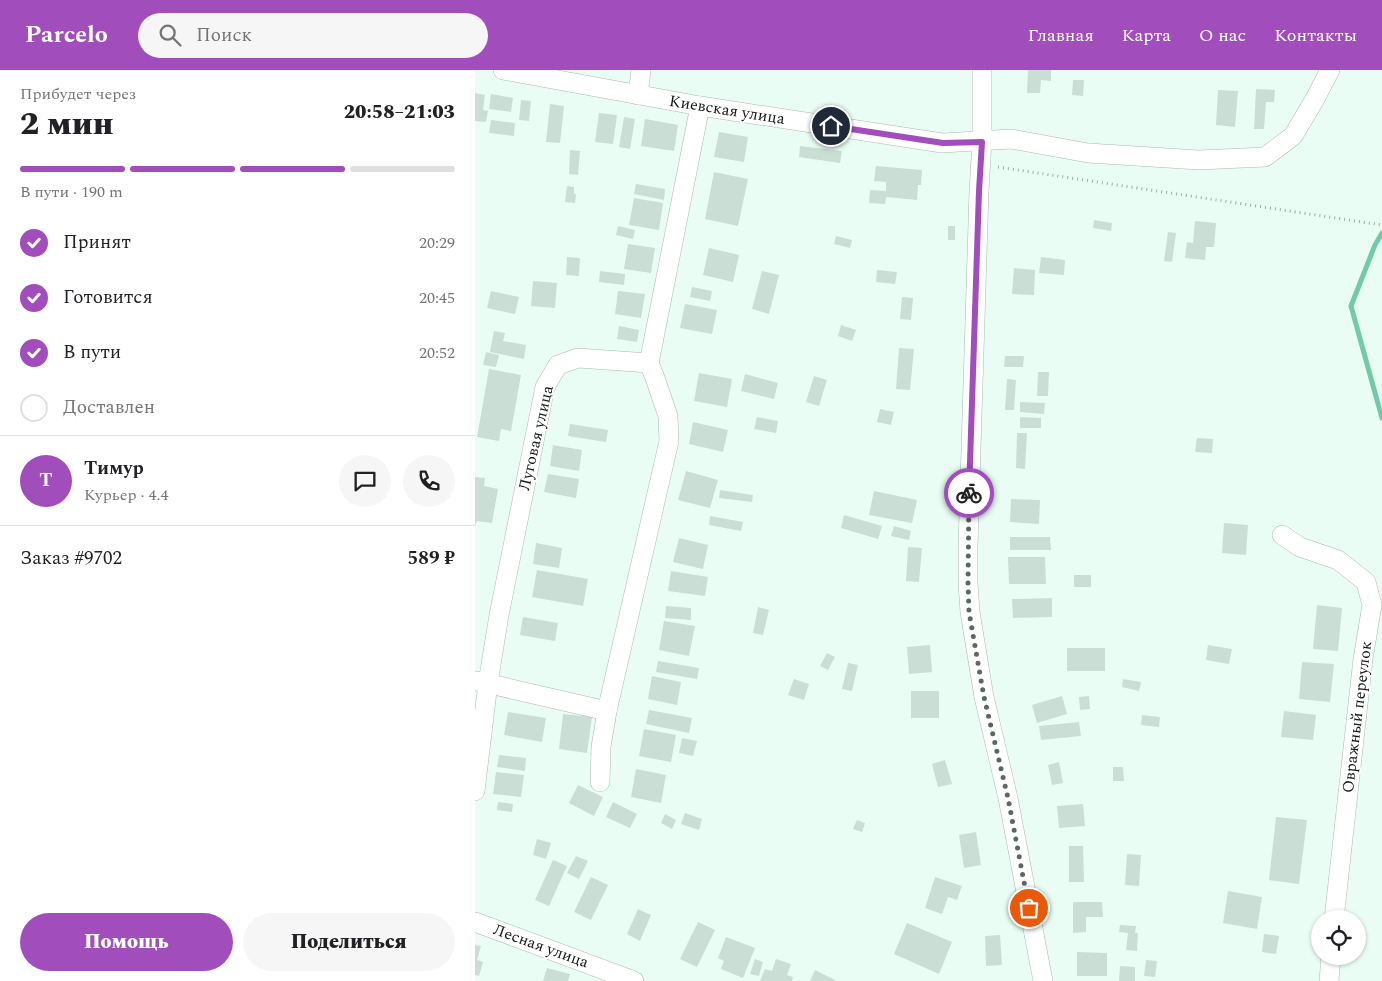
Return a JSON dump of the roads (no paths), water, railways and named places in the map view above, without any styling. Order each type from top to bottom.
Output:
[{"type":"street","name":"Киевская улица","points":[[503,70],[701,106],[943,143],[1011,139],[1088,153],[1190,159],[1265,157],[1293,136],[1315,100],[1330,70]]},
{"type":"street","points":[[638,95],[641,70]]},
{"type":"street","points":[[982,70],[982,142],[968,546],[969,612],[984,697],[1008,798],[1043,981]]},
{"type":"street","points":[[600,782],[601,747],[607,710],[669,441],[668,416],[649,363],[701,106]]},
{"type":"street","name":"Луговая улица","points":[[475,791],[481,682],[499,615],[545,387],[558,366],[578,358],[649,363]]},
{"type":"street","name":"Овражный переулок","points":[[1282,535],[1300,547],[1338,560],[1365,582],[1372,605],[1363,659],[1335,910]]},
{"type":"street","points":[[481,682],[607,710]]},
{"type":"street","name":"Лесная улица","points":[[475,922],[634,981]]},
{"type":"street","points":[[1329,981],[1330,965]]},
{"type":"waterway","points":[[1382,233],[1375,245],[1351,306],[1382,418]]}]
